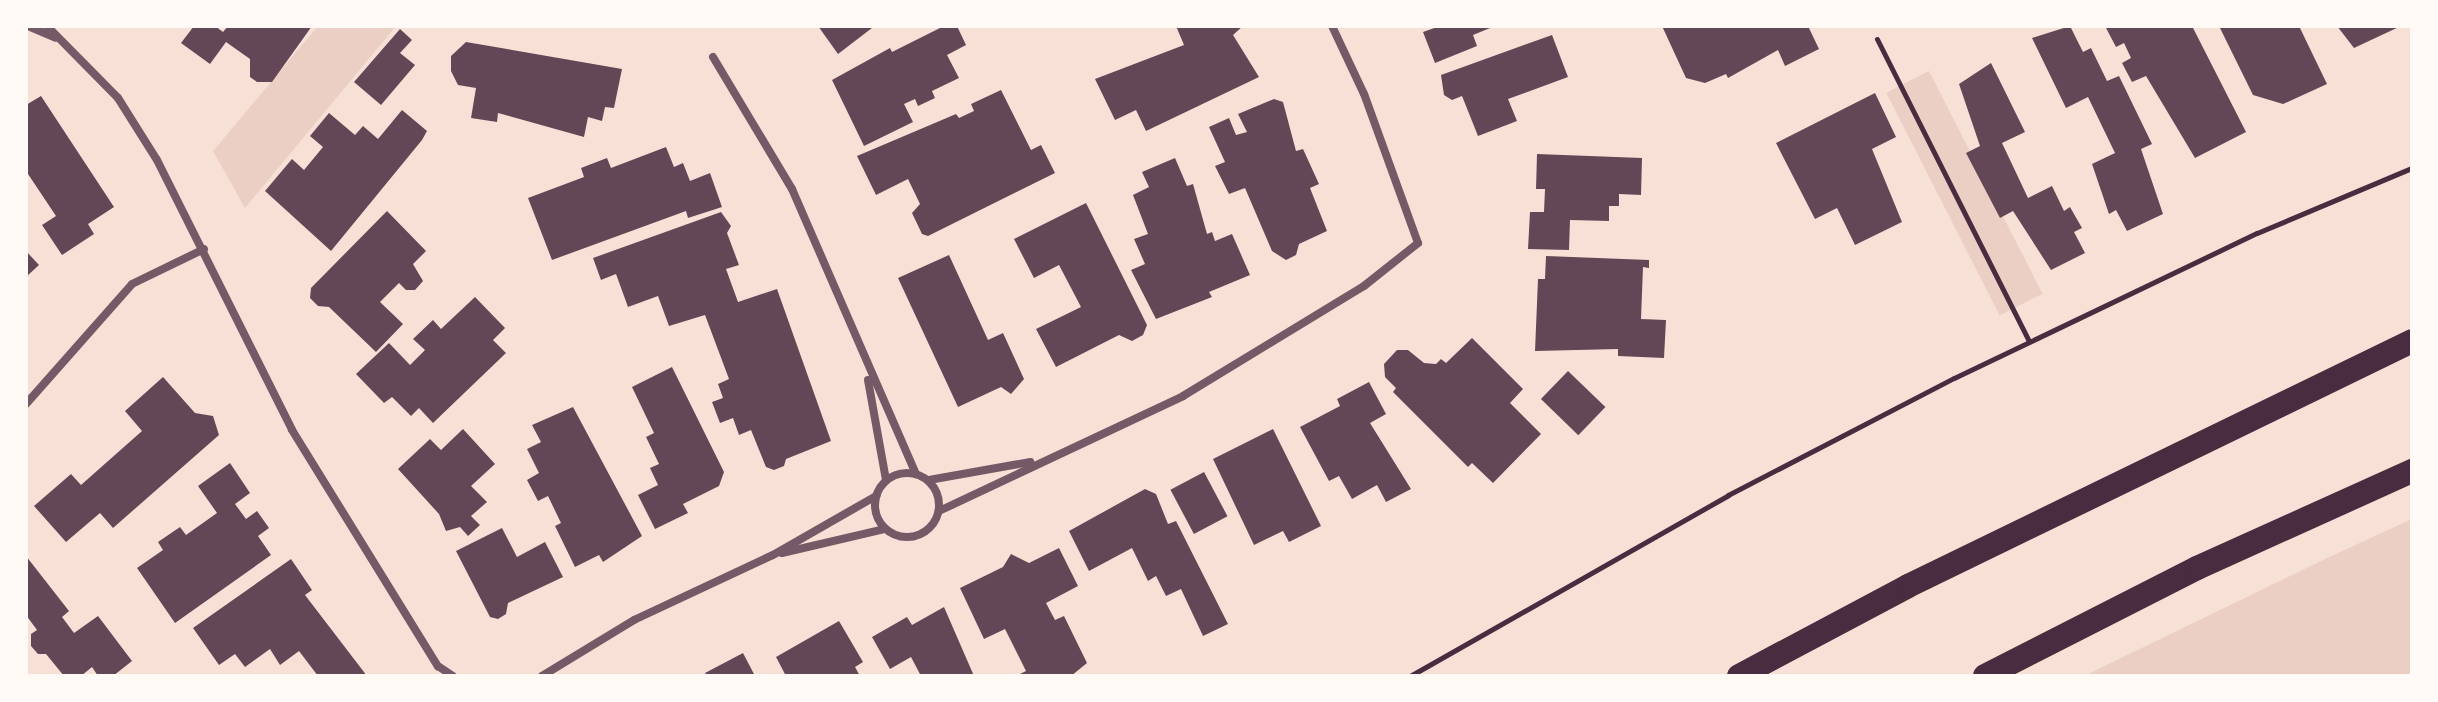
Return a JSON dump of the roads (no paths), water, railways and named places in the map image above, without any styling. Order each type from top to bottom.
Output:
[{"type":"highway","points":[[1739,676],[1908,586],[2412,341]]},
{"type":"highway","points":[[1985,676],[2197,568],[2412,471]]},
{"type":"street","points":[[28,26],[61,40]]},
{"type":"street","points":[[47,26],[118,98],[204,249],[313,465],[438,666],[453,676]]},
{"type":"street","points":[[939,511],[1183,396],[1364,286],[1418,243],[1364,94],[1332,26]]},
{"type":"street","points":[[713,57],[792,189],[836,284],[866,367],[916,474]]},
{"type":"street","points":[[26,404],[132,284],[204,249]]},
{"type":"street","points":[[542,676],[634,620],[773,555],[876,496],[886,480],[866,367]]},
{"type":"street","points":[[929,480],[1041,461]]},
{"type":"street","points":[[773,555],[885,529],[912,537],[930,528],[939,511],[938,494],[929,480],[916,474],[886,480]]},
{"type":"street","points":[[876,496],[876,514],[885,529]]}]
